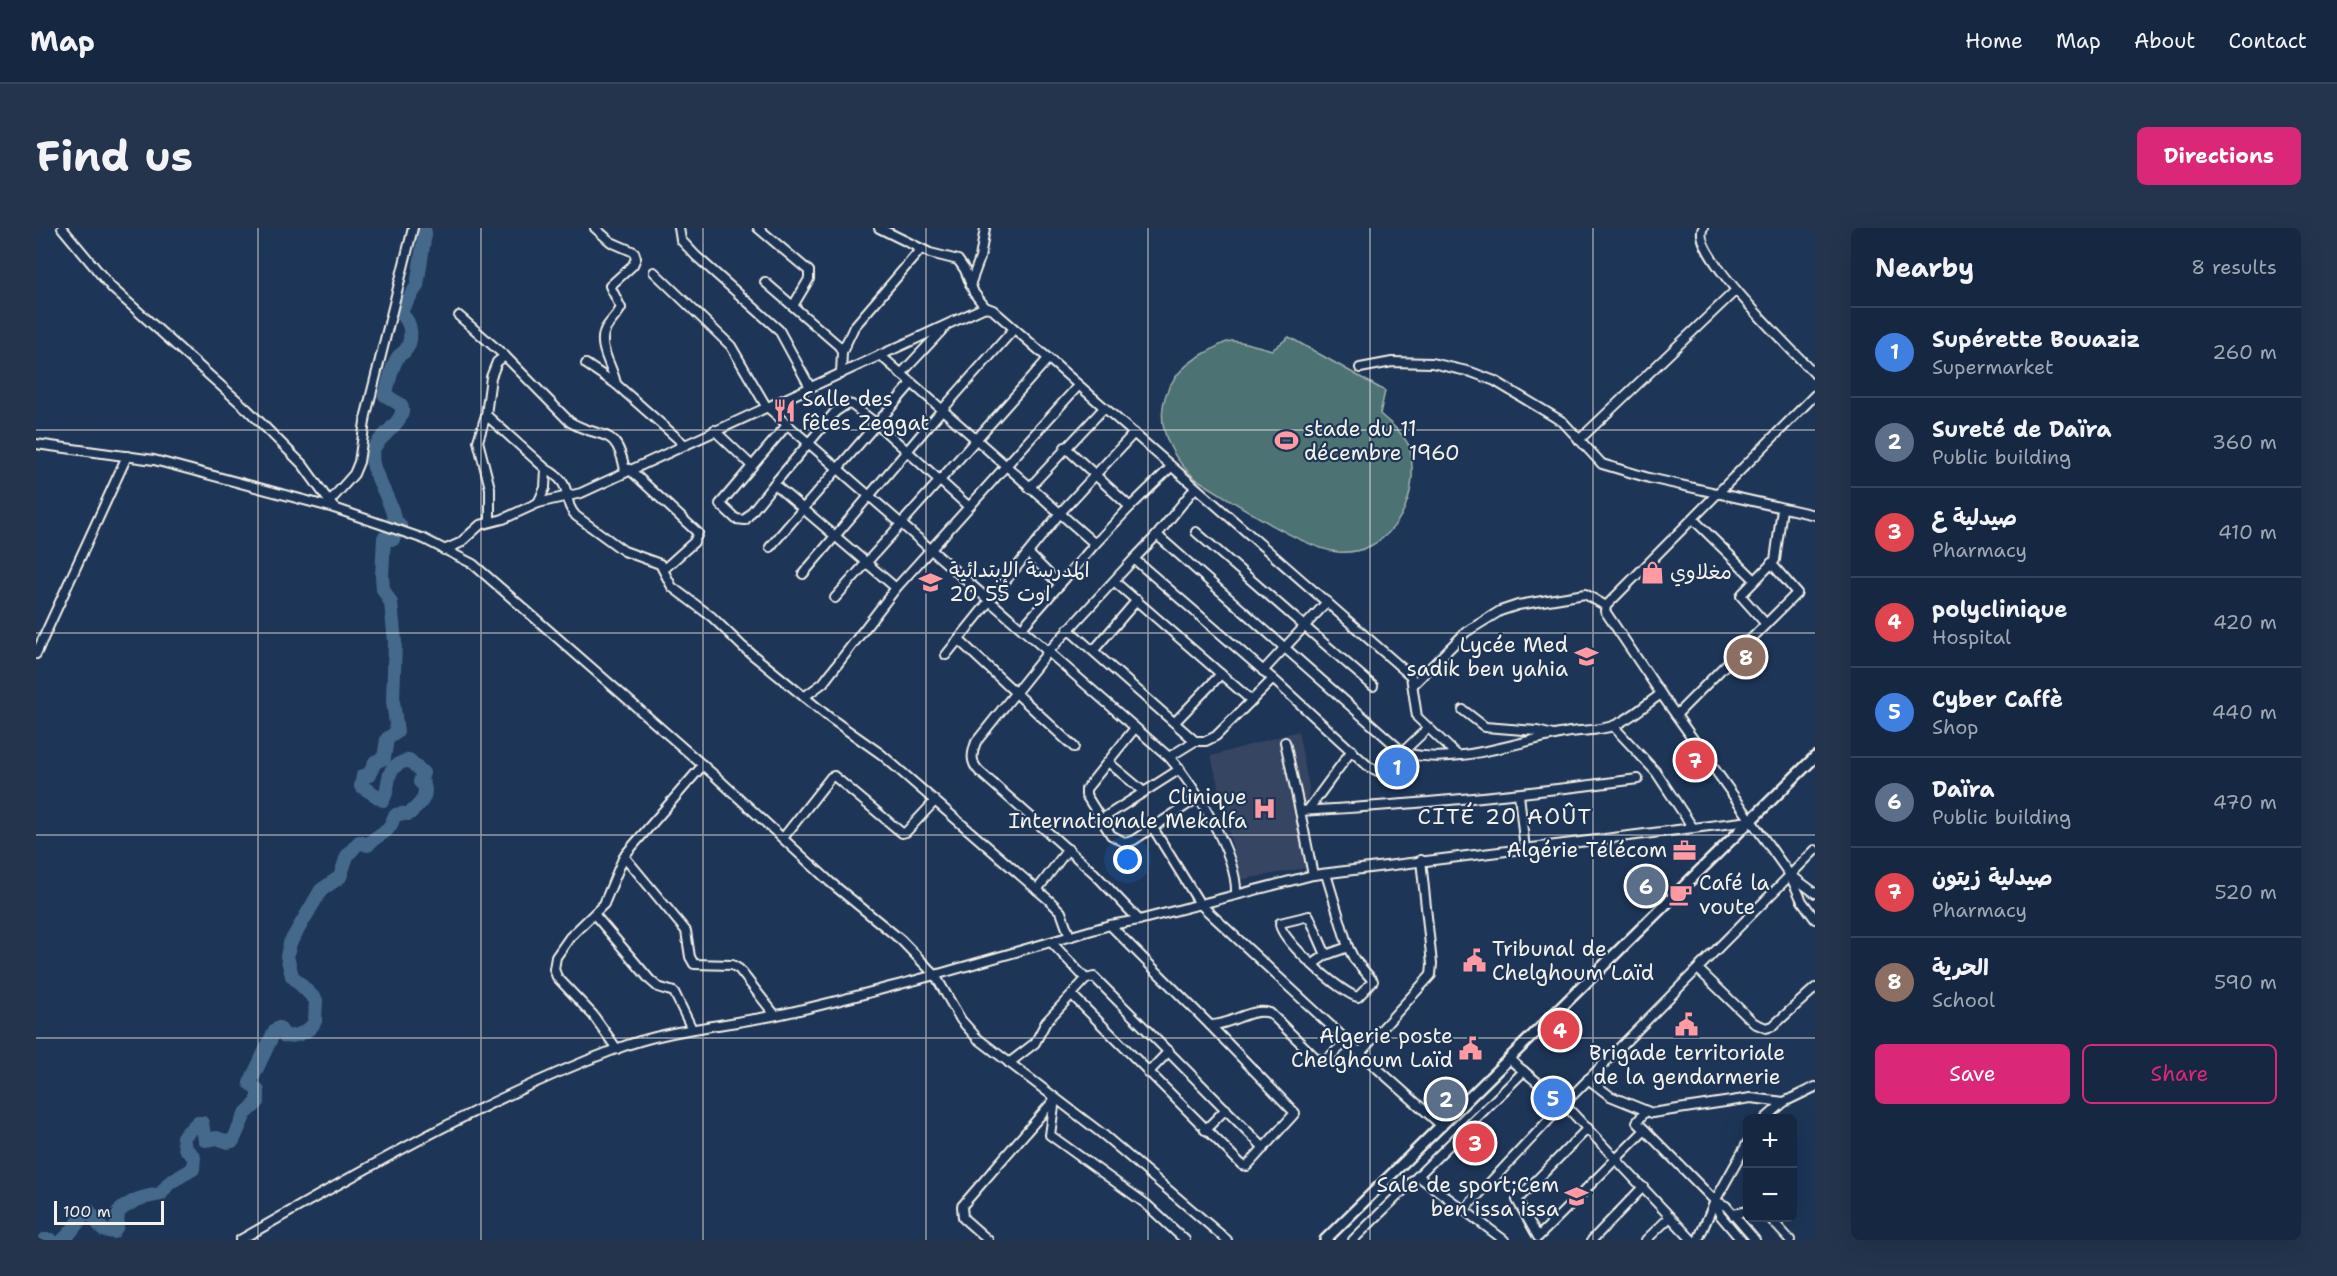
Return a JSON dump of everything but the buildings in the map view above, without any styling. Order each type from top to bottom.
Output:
[{"type":"main road","points":[[1325,1240],[1815,757]]},
{"type":"street","points":[[62,228],[112,288],[248,410],[303,465],[332,505]]},
{"type":"street","points":[[332,505],[349,481],[358,462],[369,403],[413,228]]},
{"type":"street","points":[[595,228],[611,242],[634,252],[636,258],[633,265],[610,286],[621,308],[606,329],[603,347],[616,384]]},
{"type":"street","points":[[679,228],[681,240],[779,330],[810,387]]},
{"type":"street","points":[[758,228],[809,271],[809,279],[793,306]]},
{"type":"street","points":[[879,228],[921,249],[958,260],[965,270],[970,285],[985,307],[993,310],[1047,360],[1134,433],[1411,676],[1414,684],[1414,708],[1417,717],[1427,729],[1457,755]]},
{"type":"street","points":[[970,285],[980,258],[985,228]]},
{"type":"street","points":[[1703,228],[1700,239],[1705,250],[1736,290],[1815,374]]},
{"type":"street","points":[[841,374],[842,352],[854,327],[921,249]]},
{"type":"street","points":[[654,272],[731,346],[766,406],[1169,757],[1199,797],[1233,868],[1236,894]]},
{"type":"street","points":[[765,282],[839,346],[842,352]]},
{"type":"street","points":[[1579,440],[1736,290]]},
{"type":"street","points":[[444,549],[460,543],[480,525],[503,519],[538,503],[581,493],[985,307]]},
{"type":"street","points":[[459,316],[505,356],[570,422],[582,429],[603,433],[610,437],[621,452],[627,470],[698,532],[688,548],[664,569]]},
{"type":"street","points":[[901,375],[947,325]]},
{"type":"street","points":[[803,574],[871,496],[940,411],[1013,330]]},
{"type":"street","points":[[880,355],[940,411],[976,439],[1095,544]]},
{"type":"street","points":[[489,521],[490,488],[478,446],[486,415],[491,377],[497,362],[505,356]]},
{"type":"street","points":[[835,598],[1047,360]]},
{"type":"street","points":[[1360,368],[1392,362],[1432,363],[1471,372],[1495,381],[1563,422],[1602,464],[1649,478],[1815,515]]},
{"type":"street","points":[[586,364],[616,384],[685,445]]},
{"type":"street","points":[[770,547],[911,384]]},
{"type":"street","points":[[804,698],[823,683],[897,588],[1078,387]]},
{"type":"street","points":[[1606,606],[1720,494],[1815,394]]},
{"type":"street","points":[[787,425],[720,502],[736,519],[745,520],[835,412],[847,404],[877,424],[969,506]]},
{"type":"street","points":[[1029,488],[1104,408]]},
{"type":"street","points":[[486,415],[558,477],[569,495],[570,509],[576,516],[624,551],[654,561],[664,569],[672,587],[712,617],[804,698],[881,754],[1037,890],[1060,912],[1070,937]]},
{"type":"street","points":[[714,430],[752,465]]},
{"type":"street","points":[[946,656],[1060,513],[1134,433]]},
{"type":"street","points":[[36,444],[153,460],[332,505],[424,539],[473,564],[703,765],[830,882],[901,940],[935,975],[961,1020],[977,1038],[1105,1136],[1227,1240]]},
{"type":"street","points":[[1065,447],[1130,507]]},
{"type":"street","points":[[36,654],[127,456]]},
{"type":"street","points":[[1022,628],[1095,544],[1171,467]]},
{"type":"street","points":[[538,503],[545,488],[546,469]]},
{"type":"street","points":[[774,484],[897,588]]},
{"type":"street","points":[[1138,920],[1068,849],[975,766],[972,752],[976,742],[1048,652],[1115,582],[1195,488]]},
{"type":"street","points":[[1766,624],[1742,599],[1742,594],[1774,560],[1782,508]]},
{"type":"street","points":[[1694,520],[1755,580]]},
{"type":"street","points":[[1196,532],[1373,686]]},
{"type":"street","points":[[1156,535],[1404,753],[1424,758],[1457,755],[1512,746],[1554,735],[1613,726],[1661,694]]},
{"type":"street","points":[[1028,553],[1060,585]]},
{"type":"street","points":[[1134,559],[1263,670],[1369,766],[1378,771],[1388,766],[1427,729]]},
{"type":"street","points":[[1676,715],[1797,593],[1771,563]]},
{"type":"street","points":[[1115,582],[1252,701]]},
{"type":"street","points":[[1414,684],[1466,632],[1500,610],[1518,604],[1585,594],[1606,606]]},
{"type":"street","points":[[1094,650],[1137,600]]},
{"type":"street","points":[[1263,670],[1327,602]]},
{"type":"street","points":[[1606,606],[1608,618],[1790,875],[1802,901],[1815,919]]},
{"type":"street","points":[[1068,629],[1195,741]]},
{"type":"street","points":[[960,641],[1074,747]]},
{"type":"street","points":[[1175,722],[1221,674]]},
{"type":"street","points":[[1169,757],[1195,741],[1206,741],[1216,736],[1273,679]]},
{"type":"street","points":[[1463,710],[1485,727],[1537,731],[1554,735]]},
{"type":"street","points":[[1613,726],[1656,771],[1693,828]]},
{"type":"street","points":[[1135,728],[1089,783],[1085,792],[1111,835],[1126,843],[1199,797]]},
{"type":"street","points":[[1285,742],[1304,810],[1313,875]]},
{"type":"street","points":[[1304,810],[1352,750]]},
{"type":"street","points":[[1108,762],[1144,792]]},
{"type":"street","points":[[617,1049],[594,1015],[561,984],[554,969],[556,957],[565,944],[604,904],[624,856],[703,765]]},
{"type":"street","points":[[1100,820],[1180,769]]},
{"type":"street","points":[[783,838],[810,802],[834,776],[902,833],[906,832],[935,801]]},
{"type":"street","points":[[1304,810],[1369,808],[1519,795],[1638,779]]},
{"type":"street","points":[[1519,795],[1525,850]]},
{"type":"street","points":[[240,1240],[373,1163],[494,1100],[617,1049],[692,1029],[775,1015],[935,975],[1110,925],[1138,920],[1313,875],[1750,821]]},
{"type":"street","points":[[1153,828],[1200,904],[1346,1042],[1442,1126]]},
{"type":"street","points":[[1037,890],[1068,849]]},
{"type":"street","points":[[1464,1209],[1588,1079],[1699,970],[1815,850]]},
{"type":"street","points":[[624,856],[686,931],[690,957],[694,964],[732,965],[739,969],[775,1015]]},
{"type":"street","points":[[1360,1053],[1431,975],[1432,964],[1421,860]]},
{"type":"street","points":[[1326,874],[1348,947],[1354,959],[1373,981],[1362,996],[1348,994],[1313,964],[1285,937],[1279,927],[1280,923],[1309,916],[1326,955]]},
{"type":"street","points":[[1790,875],[1815,893]]},
{"type":"street","points":[[1802,901],[1805,895],[1815,893]]},
{"type":"street","points":[[594,915],[650,980],[658,987],[674,992],[692,1029]]},
{"type":"street","points":[[1073,996],[1205,1130],[1244,1166],[1250,1164],[1295,1113],[1110,925]]},
{"type":"street","points":[[1051,942],[1086,980]]},
{"type":"street","points":[[1313,964],[1326,955],[1348,947]]},
{"type":"street","points":[[1699,970],[1754,1023],[1766,1028],[1773,1026],[1815,988]]},
{"type":"street","points":[[1009,1063],[1035,1043],[1046,1022],[1086,980],[1095,978],[1264,1148]]},
{"type":"street","points":[[1210,1025],[1220,1025],[1253,1012],[1270,1013],[1317,1059],[1321,1060],[1326,1059],[1346,1042]]},
{"type":"street","points":[[1148,1073],[1169,1051]]},
{"type":"street","points":[[1509,1059],[1564,1104],[1692,1240]]},
{"type":"street","points":[[1353,1240],[1524,1071]]},
{"type":"street","points":[[1588,1079],[1610,1096],[1652,1113],[1752,1098],[1784,1102]]},
{"type":"street","points":[[1771,1114],[1784,1102],[1815,1088]]},
{"type":"street","points":[[988,1240],[963,1218],[962,1206],[1054,1099]]},
{"type":"street","points":[[1054,1099],[1050,1135],[1146,1204],[1185,1240]]},
{"type":"street","points":[[1205,1130],[1226,1109]]},
{"type":"street","points":[[1645,1112],[1637,1122],[1715,1201],[1732,1214],[1755,1240]]},
{"type":"street","points":[[1588,1128],[1517,1200],[1537,1238],[1645,1130]]},
{"type":"street","points":[[1698,1240],[1715,1201],[1743,1151]]},
{"type":"street","points":[[1418,1176],[1504,1240]]},
{"type":"street","points":[[1592,1240],[1643,1187]]},
{"type":"street","points":[[1715,1201],[1720,1215],[1741,1240]]},
{"type":"street","points":[[1732,1214],[1743,1212]]},
{"type":"street","points":[[1646,1240],[1671,1217]]},
{"type":"street","points":[[1774,1222],[1790,1240]]},
{"type":"shaded area","name":"Clinique Internationale Mekalfa","points":[[1298,731],[1309,787],[1304,831],[1312,867],[1240,880],[1211,756]]},
{"type":"green space","name":"stade du 11 décembre 1960","points":[[1289,337],[1385,391],[1380,414],[1399,432],[1409,446],[1412,482],[1408,498],[1394,527],[1370,546],[1355,551],[1338,552],[1305,542],[1246,510],[1196,479],[1181,464],[1170,447],[1164,429],[1163,412],[1166,395],[1174,379],[1188,364],[1229,341],[1272,350]]},
{"type":"waterway","points":[[63,1240],[89,1211],[103,1230],[113,1232],[117,1226],[118,1212],[123,1208],[148,1196],[161,1194],[169,1183],[193,1169],[194,1157],[185,1148],[183,1137],[197,1123],[202,1123],[205,1140],[217,1138],[228,1142],[233,1141],[245,1114],[258,1102],[258,1091],[250,1083],[275,1030],[279,1028],[285,1036],[294,1036],[306,1031],[315,1021],[316,1000],[292,976],[287,956],[290,943],[321,890],[340,877],[347,856],[359,842],[368,845],[388,829],[396,815],[409,814],[419,805],[425,794],[424,785],[420,782],[423,773],[409,760],[400,763],[391,771],[383,800],[361,786],[363,776],[369,775],[375,762],[384,758],[387,739],[397,732],[393,701],[395,642],[391,603],[383,589],[382,576],[384,538],[393,539],[400,525],[394,520],[376,474],[372,456],[377,443],[401,416],[401,405],[385,395],[396,361],[408,347],[409,327],[402,315],[402,309],[417,286],[424,228]]},
{"type":"waterway","points":[[44,1240],[51,1240]]},
{"type":"place","name":"Salle des fêtes Zeggat","points":[[784,411]]},
{"type":"place","name":"stade du 11 décembre 1960","points":[[1286,441]]},
{"type":"place","name":"مغلاوي","points":[[1652,572]]},
{"type":"place","name":"المدرسة الإبتدائية 20 اوت 55","points":[[931,582]]},
{"type":"place","name":"Lycée Med sadik ben yahia","points":[[1586,657]]},
{"type":"place","name":"الحرية","points":[[1746,657]]},
{"type":"place","name":"صيدلية زيتون","points":[[1695,760]]},
{"type":"place","name":"Supérette Bouaziz","points":[[1397,767]]},
{"type":"place","name":"Clinique Internationale Mekalfa","points":[[1265,809]]},
{"type":"place","name":"Algérie Télécom","points":[[1685,850]]},
{"type":"place","name":"Daïra","points":[[1646,886]]},
{"type":"place","name":"Café la voute","points":[[1681,895]]},
{"type":"place","name":"Tribunal de Chelghoum Laïd","points":[[1474,961]]},
{"type":"place","name":"Brigade territoriale de la gendarmerie","points":[[1687,1025]]},
{"type":"place","name":"polyclinique","points":[[1560,1030]]},
{"type":"place","name":"Algerie poste Chelghoum Laïd","points":[[1471,1048]]},
{"type":"place","name":"Cyber Caffè","points":[[1553,1098]]},
{"type":"place","name":"Sureté de Daïra","points":[[1446,1099]]},
{"type":"place","name":"صيدلية ع","points":[[1475,1143]]},
{"type":"place","name":"Sale de sport;Cem ben issa issa","points":[[1577,1197]]},
{"type":"district","name":"CITÉ 20 AOÛT","points":[[1505,816]]}]
